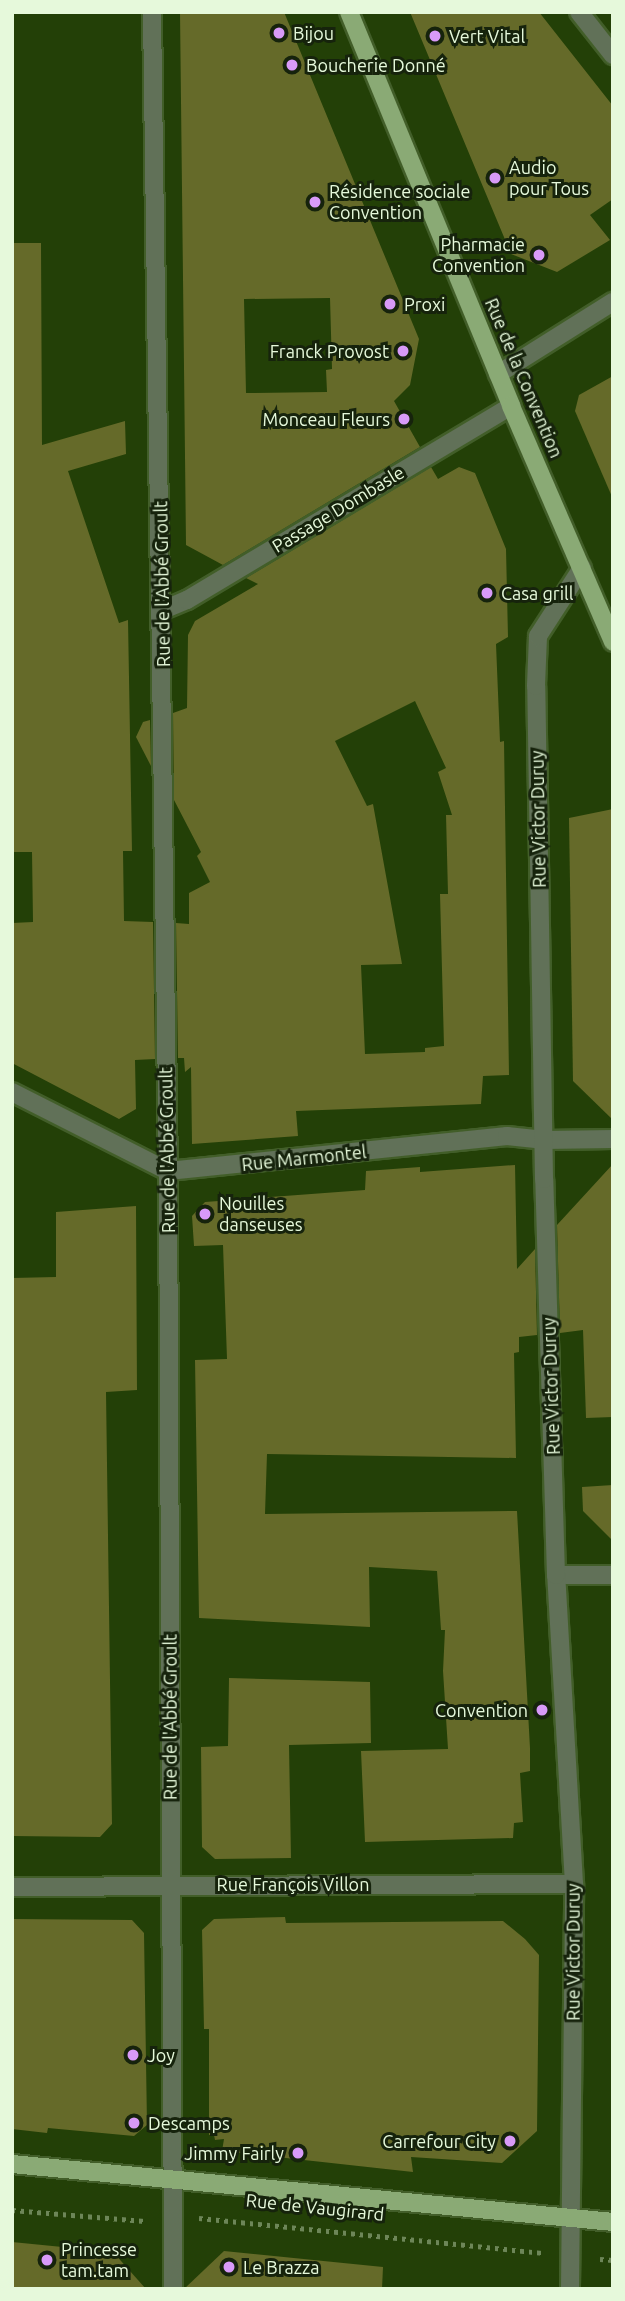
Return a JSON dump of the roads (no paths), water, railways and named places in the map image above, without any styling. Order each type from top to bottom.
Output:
[{"type":"main road","name":"Rue de la Convention","points":[[349,12],[511,406],[613,642]]},
{"type":"main road","name":"Rue de Vaugirard","points":[[12,2164],[613,2222]]},
{"type":"street","name":"Rue de l'Abbé Groult","points":[[152,12],[163,610],[169,1171],[173,2289]]},
{"type":"street","points":[[579,12],[613,55]]},
{"type":"street","points":[[498,374],[613,302]]},
{"type":"street","name":"Passage Dombasle","points":[[163,610],[187,600],[511,406]]},
{"type":"street","name":"Rue Victor Duruy","points":[[570,2289],[574,1884],[556,1575],[536,686],[538,636],[582,568]]},
{"type":"street","points":[[12,1092],[169,1171]]},
{"type":"street","name":"Rue Marmontel","points":[[169,1171],[507,1136],[545,1140],[613,1139]]},
{"type":"street","points":[[556,1575],[613,1575]]},
{"type":"street","name":"Rue François Villon","points":[[12,1887],[171,1884],[574,1884]]},
{"type":"place","name":"Bijou","points":[[279,33]]},
{"type":"place","name":"Vert Vital","points":[[435,36]]},
{"type":"place","name":"Boucherie Donné","points":[[292,65]]},
{"type":"place","name":"Audio pour Tous","points":[[495,178]]},
{"type":"place","name":"Résidence sociale Convention","points":[[315,202]]},
{"type":"place","name":"Pharmacie Convention","points":[[539,255]]},
{"type":"place","name":"Proxi","points":[[390,304]]},
{"type":"place","name":"Franck Provost","points":[[403,351]]},
{"type":"place","name":"Monceau Fleurs","points":[[404,419]]},
{"type":"place","name":"Casa grill","points":[[487,593]]},
{"type":"place","name":"Nouilles danseuses","points":[[205,1214]]},
{"type":"place","name":"Convention","points":[[542,1710]]},
{"type":"place","name":"Joy","points":[[133,2055]]},
{"type":"place","name":"Descamps","points":[[134,2123]]},
{"type":"place","name":"Carrefour City","points":[[510,2141]]},
{"type":"place","name":"Jimmy Fairly","points":[[298,2153]]},
{"type":"place","name":"Princesse tam.tam","points":[[47,2260]]},
{"type":"place","name":"Le Brazza","points":[[229,2267]]}]
